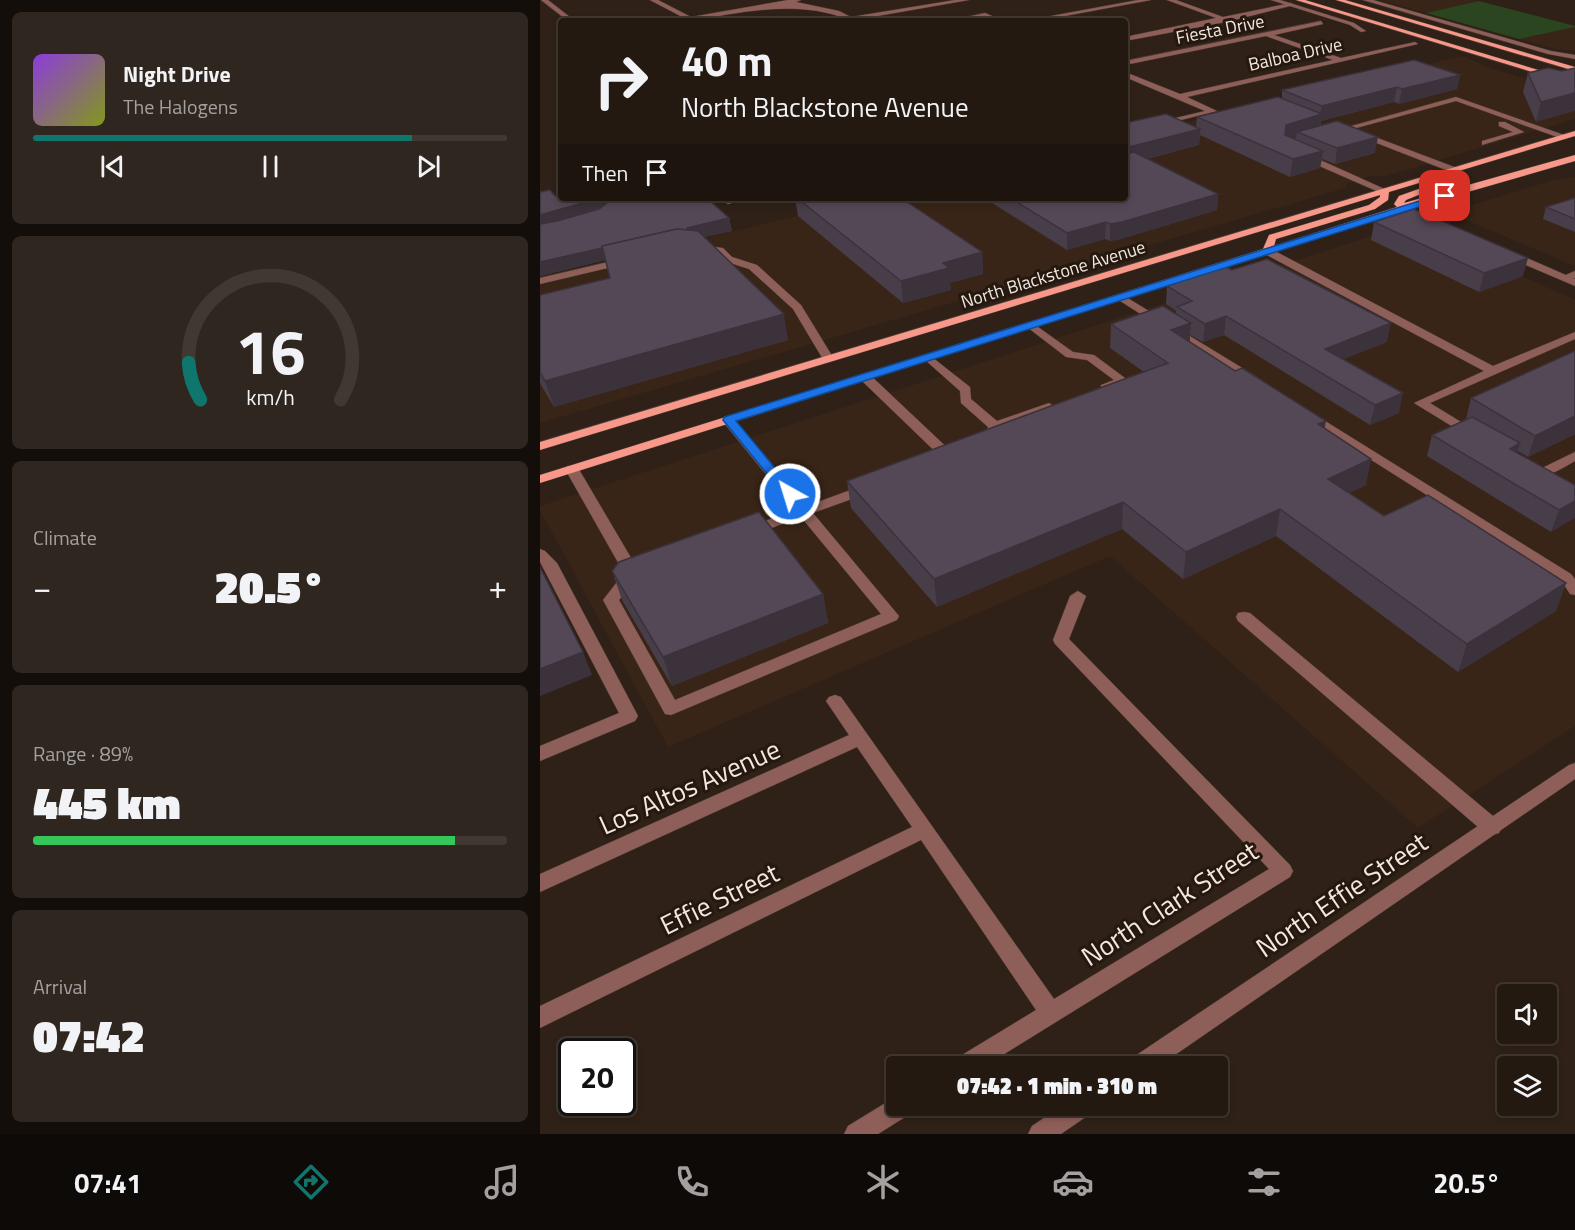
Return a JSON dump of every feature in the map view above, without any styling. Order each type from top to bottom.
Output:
[{"type":"main road","points":[[1299,0],[1575,83]]},
{"type":"main road","points":[[1339,0],[1575,69]]},
{"type":"main road","name":"North Blackstone Avenue","points":[[540,446],[1575,133]]},
{"type":"main road","name":"North Blackstone Avenue","points":[[540,479],[1404,208],[1575,158]]},
{"type":"main road","points":[[1404,208],[1399,204],[1402,198],[1454,180],[1454,170]]},
{"type":"main road","points":[[1267,251],[1272,237],[1372,207],[1385,198],[1384,191]]},
{"type":"street","points":[[544,0],[568,18]]},
{"type":"street","points":[[653,0],[688,18]]},
{"type":"street","points":[[778,0],[819,7],[848,18]]},
{"type":"street","points":[[856,18],[966,0]]},
{"type":"street","points":[[1044,18],[1148,0]]},
{"type":"street","points":[[1170,0],[1226,20]]},
{"type":"street","points":[[1274,0],[1352,24],[1363,32]]},
{"type":"street","points":[[1366,0],[1550,53],[1574,57]]},
{"type":"street","points":[[696,18],[794,1]]},
{"type":"street","points":[[1128,38],[1291,5]]},
{"type":"street","points":[[968,18],[985,15],[993,18]]},
{"type":"street","name":"Fiesta Drive","points":[[1128,62],[1321,23]]},
{"type":"street","points":[[1205,24],[1216,27]]},
{"type":"street","points":[[1227,31],[1248,38]]},
{"type":"street","points":[[1268,35],[1342,61]]},
{"type":"street","name":"Balboa Drive","points":[[1182,96],[1415,44]]},
{"type":"street","points":[[1128,77],[1182,96],[1213,111],[1128,131]]},
{"type":"street","points":[[1328,133],[1456,99],[1563,136]]},
{"type":"street","points":[[1436,105],[1449,110]]},
{"type":"street","points":[[1466,112],[1520,132],[1485,143]]},
{"type":"street","points":[[1348,128],[1454,170]]},
{"type":"street","points":[[1299,154],[1384,191]]},
{"type":"street","points":[[1404,208],[1425,217]]},
{"type":"street","points":[[691,248],[719,250],[728,260],[753,267],[797,307],[828,359]]},
{"type":"street","points":[[1500,250],[1575,283]]},
{"type":"street","points":[[1267,251],[1493,371]]},
{"type":"street","points":[[540,281],[638,258]]},
{"type":"street","points":[[1564,278],[1575,274]]},
{"type":"street","points":[[1121,297],[1267,389]]},
{"type":"street","points":[[1031,325],[1070,354],[1090,357],[1123,381],[1091,393]]},
{"type":"street","points":[[1481,438],[1420,403],[1575,335]]},
{"type":"street","points":[[928,357],[966,390],[965,400],[995,426]]},
{"type":"street","points":[[865,377],[951,459]]},
{"type":"street","points":[[995,426],[1059,404]]},
{"type":"street","points":[[1297,408],[1566,577],[1575,590]]},
{"type":"street","points":[[572,469],[637,571],[611,600],[670,709],[891,616],[728,420]]},
{"type":"street","points":[[980,448],[990,445],[995,426]]},
{"type":"street","points":[[1521,461],[1542,473],[1575,456]]},
{"type":"street","points":[[732,537],[880,484]]},
{"type":"street","points":[[540,554],[550,562],[629,716],[540,754]]},
{"type":"street","name":"North Clark Street","points":[[981,1056],[1283,871],[1061,640],[1078,596]]},
{"type":"street","points":[[1244,617],[1492,827]]},
{"type":"street","points":[[835,701],[1052,1013]]},
{"type":"street","name":"Los Altos Avenue","points":[[540,883],[860,738]]},
{"type":"street","name":"North Effie Street","points":[[1155,1056],[1575,770]]},
{"type":"street","name":"Effie Street","points":[[540,1017],[924,830]]},
{"type":"street","points":[[856,1134],[886,1116]]},
{"type":"street","points":[[1040,1134],[1067,1116]]},
{"type":"shaded area","points":[[1381,0],[1475,0],[1479,1],[1426,13]]},
{"type":"shaded area","points":[[1575,27],[1575,51],[1555,49],[1519,39]]},
{"type":"shaded area","points":[[1462,56],[1490,68],[1575,94],[1575,119],[1386,176],[1370,176],[1347,184],[1345,188],[540,423],[540,278],[860,201],[1128,201],[1128,136]]},
{"type":"shaded area","points":[[1575,177],[1575,266],[1454,215],[1459,209],[1554,180]]},
{"type":"shaded area","points":[[1396,228],[1419,230],[1575,300],[1575,726],[1418,828],[1110,556],[668,747],[540,510],[540,506]]},
{"type":"green space","points":[[1479,1],[1575,27],[1519,39],[1426,13]]},
{"type":"building","points":[[1414,60],[1460,75],[1402,89],[1397,87],[1322,106],[1282,90]]},
{"type":"building","points":[[1548,68],[1562,71],[1575,68],[1575,93],[1541,102],[1528,73]]},
{"type":"building","points":[[1278,97],[1322,114],[1286,125],[1285,135],[1323,151],[1293,159],[1197,117]]},
{"type":"building","points":[[1166,114],[1200,129],[1128,147],[1128,122]]},
{"type":"building","points":[[1337,121],[1378,137],[1337,148],[1297,132]]},
{"type":"building","points":[[1134,152],[1218,194],[1122,222],[1110,224],[1106,222],[1067,233],[1015,201],[1128,201],[1128,153]]},
{"type":"building","points":[[550,190],[555,196],[558,195],[558,201],[586,201],[540,215],[540,192]]},
{"type":"building","points":[[1575,198],[1575,219],[1546,207]]},
{"type":"building","points":[[609,201],[710,201],[729,218],[687,228],[689,230],[677,229],[540,262],[540,224],[599,209]]},
{"type":"building","points":[[801,201],[906,201],[982,252],[943,263],[949,268],[901,281]]},
{"type":"building","points":[[1414,209],[1528,258],[1484,273],[1374,222]]},
{"type":"building","points":[[677,229],[698,231],[784,314],[545,381],[540,372],[540,295],[610,278],[602,246]]},
{"type":"building","points":[[1267,259],[1391,323],[1325,349],[1403,393],[1375,405],[1226,316],[1205,324],[1177,307],[1192,301],[1167,286],[1226,267],[1232,270]]},
{"type":"building","points":[[1163,306],[1191,323],[1171,330],[1235,371],[1242,368],[1326,421],[1318,424],[1371,459],[1328,479],[1384,516],[1428,495],[1566,583],[1467,644],[1280,509],[1186,552],[1123,502],[934,579],[847,481],[1168,363],[1111,324]]},
{"type":"building","points":[[1575,351],[1575,416],[1535,436],[1471,398]]},
{"type":"building","points":[[1472,417],[1520,443],[1510,449],[1575,485],[1575,501],[1559,510],[1432,435]]},
{"type":"building","points":[[759,512],[823,594],[663,657],[612,571],[619,562]]},
{"type":"building","points":[[540,567],[583,652],[540,669]]},
{"type":"route","points":[[790,494],[728,420],[1445,196]]}]
